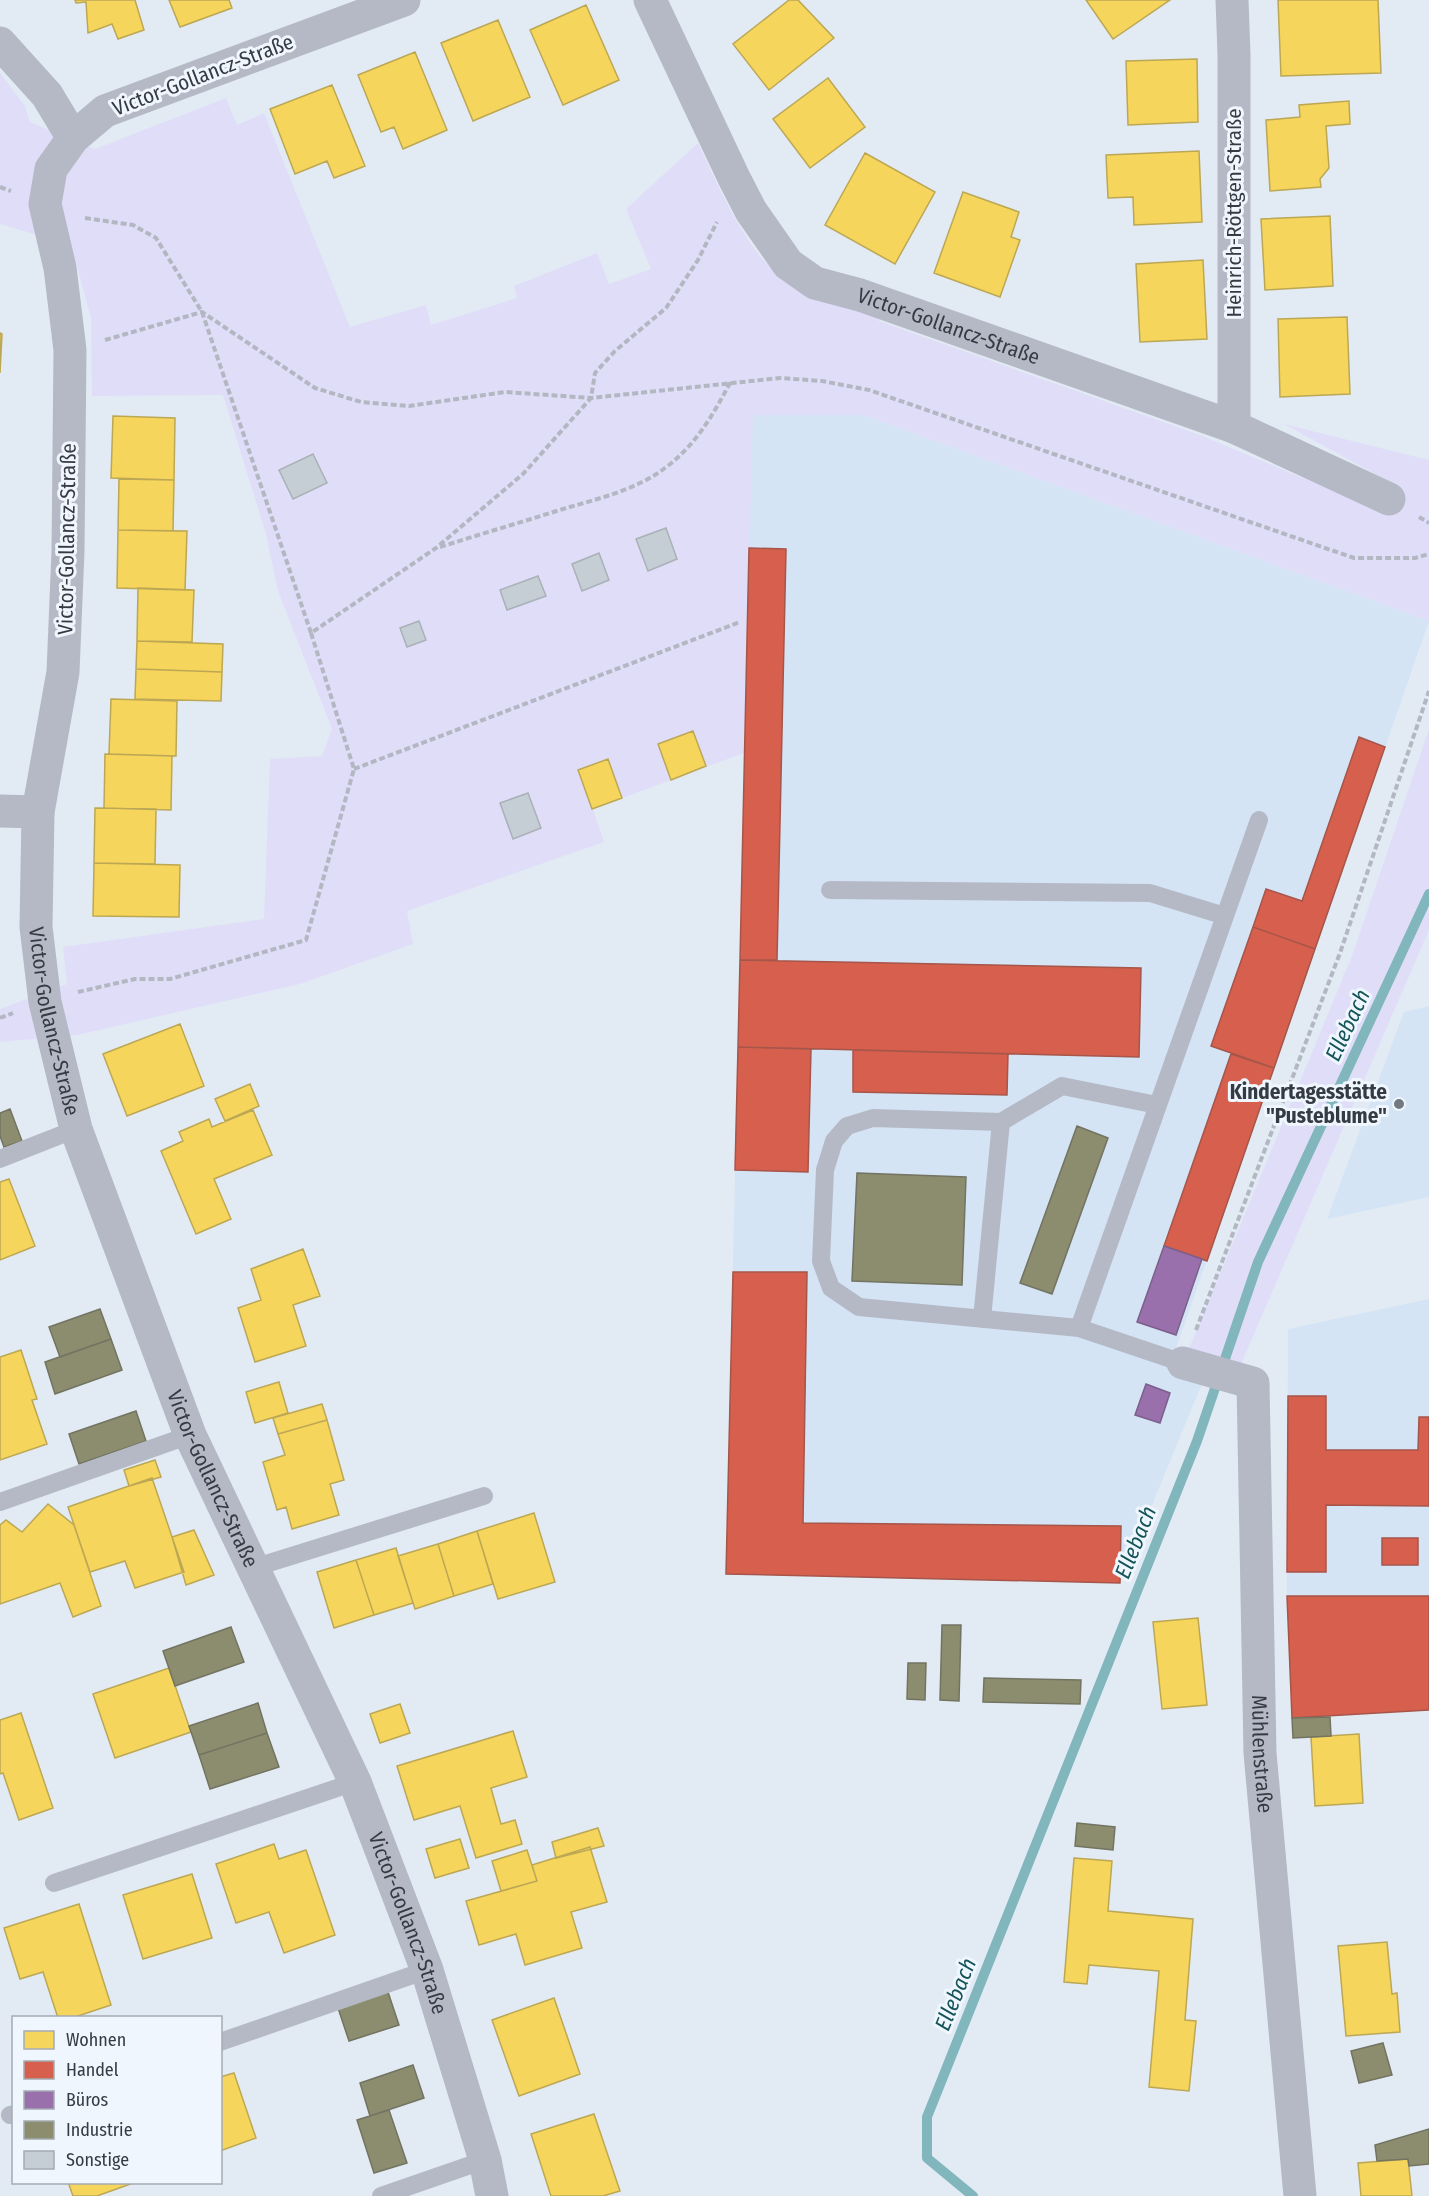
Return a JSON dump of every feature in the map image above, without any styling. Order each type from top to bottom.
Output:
[{"type":"street","name":"Victor-Gollancz-Straße","points":[[404,0],[105,111],[73,138],[51,169],[45,204],[60,268],[70,350],[68,551],[63,672],[38,812],[36,927],[45,1002],[76,1129],[190,1436],[355,1782],[427,1970],[484,2160],[492,2196]]},
{"type":"street","name":"Victor-Gollancz-Straße","points":[[650,0],[734,178],[752,211],[788,264],[815,283],[861,295],[1234,427],[1389,499]]},
{"type":"street","name":"Heinrich-Röttgen-Straße","points":[[1232,0],[1234,31],[1234,427]]},
{"type":"street","points":[[0,43],[47,95],[73,138]]},
{"type":"street","points":[[0,811],[38,812]]},
{"type":"street","name":"Mühlenstraße","points":[[1192,1366],[1253,1383],[1260,1753],[1300,2196]]},
{"type":"lane","points":[[1078,1328],[1259,820]]},
{"type":"lane","points":[[830,890],[1150,893],[1225,916]]},
{"type":"lane","points":[[1157,1105],[1062,1086],[1000,1122],[873,1118],[847,1126],[834,1141],[825,1170],[821,1260],[831,1288],[859,1307],[1078,1328],[1192,1366]]},
{"type":"lane","points":[[982,1319],[1000,1122]]},
{"type":"lane","points":[[0,1159],[76,1129]]},
{"type":"lane","points":[[0,1502],[190,1436]]},
{"type":"lane","points":[[253,1568],[484,1496]]},
{"type":"lane","points":[[54,1883],[355,1782]]},
{"type":"lane","points":[[222,2041],[427,1970]]},
{"type":"lane","points":[[381,2196],[484,2160]]},
{"type":"path","points":[[312,633],[436,548],[523,474],[591,398],[595,374],[615,351],[666,308],[698,261],[720,215],[734,178]]},
{"type":"path","points":[[45,204],[85,218],[133,225],[156,238],[202,312],[312,633],[354,769],[306,940],[170,979],[135,979],[92,988],[45,1002]]},
{"type":"path","points":[[70,350],[202,312],[315,388],[361,402],[409,406],[505,392],[591,398],[730,381],[791,379],[822,381],[869,390],[1354,558],[1414,558],[1429,554]]},
{"type":"path","points":[[436,548],[629,488],[664,469],[691,445],[710,420],[730,381]]},
{"type":"path","points":[[354,769],[740,622]]},
{"type":"path","points":[[1192,1366],[1340,953],[1429,691]]},
{"type":"shaded area","points":[[0,73],[25,106],[30,122],[95,149],[226,98],[237,125],[264,113],[350,327],[426,305],[431,325],[517,298],[514,286],[597,253],[609,284],[651,269],[626,209],[698,143],[732,213],[766,263],[789,279],[876,316],[879,321],[1200,435],[1382,511],[1404,490],[1284,424],[1429,460],[1429,621],[864,415],[753,415],[744,753],[593,809],[604,842],[407,911],[413,944],[300,984],[77,1035],[0,1042],[0,1009],[67,984],[63,947],[264,919],[270,759],[322,756],[332,729],[278,591],[266,534],[223,395],[92,396],[91,318],[71,245],[0,224]]},
{"type":"shaded area","points":[[752,415],[864,415],[1429,621],[1168,1372],[1203,1381],[1120,1583],[726,1574]]},
{"type":"shaded area","points":[[1429,729],[1429,930],[1235,1378],[1183,1363],[1352,956]]},
{"type":"shaded area","name":"Kindertagesstätte \"Pusteblume\"","points":[[1429,1006],[1429,1197],[1327,1219],[1404,1012]]},
{"type":"shaded area","points":[[1429,1299],[1429,1710],[1292,1718],[1287,1596],[1288,1329]]},
{"type":"building: Wohnen","points":[[75,0],[135,0],[144,30],[118,39],[112,24],[88,33],[86,2],[76,3]]},
{"type":"building: Wohnen","points":[[169,0],[229,0],[232,8],[180,27]]},
{"type":"building: Wohnen","points":[[789,0],[798,0],[834,38],[769,90],[733,44]]},
{"type":"building: Wohnen","points":[[1086,0],[1170,0],[1113,39]]},
{"type":"building: Wohnen","points":[[1278,0],[1378,0],[1381,73],[1281,76]]},
{"type":"building: Wohnen","points":[[586,5],[619,80],[563,105],[530,30]]},
{"type":"building: Wohnen","points":[[498,20],[530,97],[473,121],[441,43]]},
{"type":"building: Wohnen","points":[[415,52],[447,130],[403,149],[394,127],[381,132],[358,75]]},
{"type":"building: Wohnen","points":[[1197,59],[1198,122],[1128,125],[1126,61]]},
{"type":"building: Wohnen","points":[[828,78],[865,127],[810,168],[773,119]]},
{"type":"building: Wohnen","points":[[332,85],[365,166],[334,178],[327,161],[295,174],[270,109]]},
{"type":"building: Wohnen","points":[[1349,101],[1350,124],[1326,126],[1329,168],[1320,179],[1321,187],[1270,191],[1266,120],[1300,117],[1299,105]]},
{"type":"building: Wohnen","points":[[1199,151],[1202,222],[1134,225],[1133,197],[1108,198],[1106,155]]},
{"type":"building: Wohnen","points":[[865,153],[935,192],[895,264],[825,225]]},
{"type":"building: Wohnen","points":[[963,192],[1019,212],[1011,237],[1020,240],[1000,297],[934,273]]},
{"type":"building: Wohnen","points":[[1330,216],[1333,286],[1265,290],[1261,219]]},
{"type":"building: Wohnen","points":[[1203,260],[1207,339],[1140,342],[1136,264]]},
{"type":"building: Wohnen","points":[[1347,317],[1350,394],[1280,397],[1278,319]]},
{"type":"building: Wohnen","points":[[0,333],[2,334],[0,373]]},
{"type":"building: Wohnen","points":[[113,416],[175,418],[174,480],[111,478]]},
{"type":"building: Wohnen","points":[[119,479],[174,480],[173,531],[118,530]]},
{"type":"building: Wohnen","points":[[118,530],[187,531],[185,590],[117,588]]},
{"type":"building: Wohnen","points":[[138,588],[194,590],[192,642],[137,641]]},
{"type":"building: Wohnen","points":[[137,641],[223,644],[222,672],[136,669]]},
{"type":"building: Wohnen","points":[[136,669],[222,672],[221,701],[135,699]]},
{"type":"building: Wohnen","points":[[111,699],[177,701],[176,756],[109,754]]},
{"type":"building: Wohnen","points":[[693,731],[706,766],[671,780],[658,744]]},
{"type":"building: Wohnen","points":[[105,754],[172,756],[171,810],[104,808]]},
{"type":"building: Wohnen","points":[[608,759],[622,798],[592,809],[578,770]]},
{"type":"building: Wohnen","points":[[95,808],[156,809],[155,864],[94,863]]},
{"type":"building: Wohnen","points":[[94,863],[180,865],[179,917],[93,916]]},
{"type":"building: Wohnen","points":[[180,1024],[204,1086],[127,1116],[103,1054]]},
{"type":"building: Wohnen","points":[[250,1084],[259,1106],[225,1121],[215,1099]]},
{"type":"building: Wohnen","points":[[253,1110],[272,1155],[214,1179],[231,1219],[196,1234],[161,1151],[183,1141],[179,1132],[209,1119],[212,1127]]},
{"type":"building: Wohnen","points":[[9,1179],[35,1246],[0,1260],[0,1182]]},
{"type":"building: Wohnen","points":[[303,1249],[320,1296],[293,1305],[306,1346],[255,1362],[238,1308],[261,1300],[251,1269]]},
{"type":"building: Wohnen","points":[[21,1350],[37,1399],[32,1400],[47,1444],[0,1460],[0,1357]]},
{"type":"building: Wohnen","points":[[279,1382],[288,1413],[255,1423],[246,1392]]},
{"type":"building: Wohnen","points":[[322,1404],[327,1420],[278,1434],[273,1418]]},
{"type":"building: Wohnen","points":[[327,1420],[344,1480],[330,1484],[339,1515],[292,1529],[286,1507],[277,1510],[263,1462],[285,1455],[278,1434]]},
{"type":"building: Wohnen","points":[[155,1460],[161,1477],[129,1486],[124,1470]]},
{"type":"building: Wohnen","points":[[152,1478],[184,1572],[135,1588],[125,1561],[90,1572],[68,1507]]},
{"type":"building: Wohnen","points":[[48,1504],[74,1525],[101,1606],[73,1617],[60,1583],[0,1604],[0,1525],[6,1520],[22,1532]]},
{"type":"building: Wohnen","points":[[534,1513],[555,1582],[498,1599],[477,1531]]},
{"type":"building: Wohnen","points":[[194,1530],[214,1575],[186,1585],[172,1537]]},
{"type":"building: Wohnen","points":[[477,1531],[493,1584],[454,1596],[438,1544]]},
{"type":"building: Wohnen","points":[[438,1544],[454,1596],[415,1609],[398,1556]]},
{"type":"building: Wohnen","points":[[396,1548],[413,1603],[374,1615],[356,1560]]},
{"type":"building: Wohnen","points":[[356,1560],[374,1615],[334,1628],[317,1572]]},
{"type":"building: Wohnen","points":[[1198,1618],[1207,1705],[1162,1709],[1153,1622]]},
{"type":"building: Wohnen","points":[[169,1668],[191,1732],[115,1758],[93,1694]]},
{"type":"building: Wohnen","points":[[400,1704],[410,1733],[380,1743],[370,1714]]},
{"type":"building: Wohnen","points":[[21,1713],[53,1808],[19,1820],[3,1773],[0,1774],[0,1720]]},
{"type":"building: Wohnen","points":[[513,1731],[527,1777],[491,1788],[501,1824],[515,1820],[522,1844],[476,1858],[460,1806],[414,1820],[397,1766]]},
{"type":"building: Wohnen","points":[[1359,1734],[1363,1803],[1315,1806],[1311,1737]]},
{"type":"building: Wohnen","points":[[598,1828],[604,1846],[556,1858],[552,1842]]},
{"type":"building: Wohnen","points":[[460,1839],[469,1868],[435,1878],[426,1849]]},
{"type":"building: Wohnen","points":[[274,1844],[279,1859],[306,1850],[335,1935],[284,1953],[269,1912],[236,1923],[216,1864]]},
{"type":"building: Wohnen","points":[[590,1847],[607,1902],[571,1912],[582,1948],[525,1965],[516,1934],[479,1945],[466,1901],[537,1881],[532,1865]]},
{"type":"building: Wohnen","points":[[527,1850],[537,1881],[501,1891],[492,1861]]},
{"type":"building: Wohnen","points":[[1074,1858],[1112,1861],[1108,1911],[1193,1919],[1185,2020],[1196,2021],[1189,2091],[1149,2087],[1159,1971],[1089,1965],[1087,1984],[1064,1982]]},
{"type":"building: Wohnen","points":[[192,1874],[212,1938],[143,1959],[123,1895]]},
{"type":"building: Wohnen","points":[[79,1904],[111,2005],[78,2016],[57,2016],[43,1972],[20,1979],[4,1928]]},
{"type":"building: Wohnen","points":[[1387,1942],[1392,1994],[1397,1993],[1400,2032],[1346,2036],[1338,1946]]},
{"type":"building: Wohnen","points":[[554,1998],[580,2074],[519,2096],[492,2020]]},
{"type":"building: Wohnen","points":[[234,2073],[256,2138],[222,2150],[222,2076]]},
{"type":"building: Wohnen","points":[[594,2114],[620,2191],[603,2196],[551,2196],[531,2134]]},
{"type":"building: Wohnen","points":[[1408,2159],[1412,2196],[1361,2196],[1358,2163]]},
{"type":"building: Wohnen","points":[[69,2184],[130,2184],[97,2196],[73,2196]]},
{"type":"building: Handel","points":[[749,548],[786,549],[777,960],[740,960]]},
{"type":"building: Handel","points":[[1359,737],[1385,747],[1315,949],[1253,927],[1266,889],[1302,901]]},
{"type":"building: Handel","points":[[1253,927],[1315,949],[1274,1068],[1211,1046]]},
{"type":"building: Handel","points":[[740,960],[1141,968],[1139,1057],[738,1047]]},
{"type":"building: Handel","points":[[738,1047],[811,1049],[808,1172],[735,1170]]},
{"type":"building: Handel","points":[[853,1050],[1008,1054],[1007,1095],[853,1092]]},
{"type":"building: Handel","points":[[1231,1054],[1274,1068],[1207,1261],[1164,1246]]},
{"type":"building: Handel","points":[[733,1272],[807,1272],[803,1523],[1121,1526],[1120,1583],[726,1574]]},
{"type":"building: Handel","points":[[1288,1396],[1326,1396],[1326,1450],[1418,1450],[1419,1417],[1429,1417],[1429,1506],[1326,1505],[1326,1572],[1287,1572]]},
{"type":"building: Handel","points":[[1382,1538],[1418,1538],[1418,1565],[1382,1565]]},
{"type":"building: Handel","points":[[1287,1596],[1429,1596],[1429,1710],[1292,1718]]},
{"type":"building: Büros","points":[[1164,1246],[1202,1259],[1176,1335],[1137,1322]]},
{"type":"building: Büros","points":[[1146,1384],[1170,1393],[1160,1423],[1135,1415]]},
{"type":"building: Industrie","points":[[10,1109],[22,1141],[4,1147],[0,1136],[0,1113]]},
{"type":"building: Industrie","points":[[1077,1126],[1108,1138],[1052,1294],[1020,1283]]},
{"type":"building: Industrie","points":[[857,1173],[966,1177],[962,1285],[852,1281]]},
{"type":"building: Industrie","points":[[100,1309],[111,1339],[60,1357],[49,1327]]},
{"type":"building: Industrie","points":[[111,1339],[122,1370],[55,1394],[45,1362]]},
{"type":"building: Industrie","points":[[136,1411],[146,1441],[79,1464],[69,1434]]},
{"type":"building: Industrie","points":[[942,1625],[961,1625],[959,1701],[940,1700]]},
{"type":"building: Industrie","points":[[231,1627],[244,1662],[175,1686],[163,1651]]},
{"type":"building: Industrie","points":[[908,1663],[926,1663],[925,1700],[907,1699]]},
{"type":"building: Industrie","points":[[984,1678],[1081,1680],[1080,1704],[983,1702]]},
{"type":"building: Industrie","points":[[258,1703],[267,1733],[199,1755],[189,1726]]},
{"type":"building: Industrie","points":[[1330,1717],[1331,1736],[1293,1738],[1292,1718]]},
{"type":"building: Industrie","points":[[267,1733],[279,1767],[210,1789],[199,1755]]},
{"type":"building: Industrie","points":[[1077,1823],[1115,1827],[1113,1850],[1075,1846]]},
{"type":"building: Industrie","points":[[388,1992],[399,2025],[349,2041],[338,2008]]},
{"type":"building: Industrie","points":[[1383,2043],[1392,2075],[1359,2083],[1351,2051]]},
{"type":"building: Industrie","points":[[413,2065],[424,2098],[370,2116],[360,2083]]},
{"type":"building: Industrie","points":[[389,2110],[407,2163],[374,2173],[357,2120]]},
{"type":"building: Industrie","points":[[1429,2129],[1429,2164],[1409,2166],[1408,2159],[1377,2161],[1375,2145]]},
{"type":"building: Sonstige","points":[[313,454],[327,483],[293,499],[279,470]]},
{"type":"building: Sonstige","points":[[666,528],[677,559],[648,571],[636,539]]},
{"type":"building: Sonstige","points":[[599,553],[609,580],[582,591],[572,564]]},
{"type":"building: Sonstige","points":[[538,576],[546,596],[507,610],[500,590]]},
{"type":"building: Sonstige","points":[[419,621],[426,640],[407,647],[400,628]]},
{"type":"building: Sonstige","points":[[528,793],[541,828],[513,839],[500,803]]},
{"type":"waterway","name":"Ellebach","points":[[973,2196],[927,2158],[927,2117],[1197,1441],[1258,1262],[1429,894]]},
{"type":"place","name":"Kindertagesstätte \"Pusteblume\"","points":[[1399,1104]]}]
